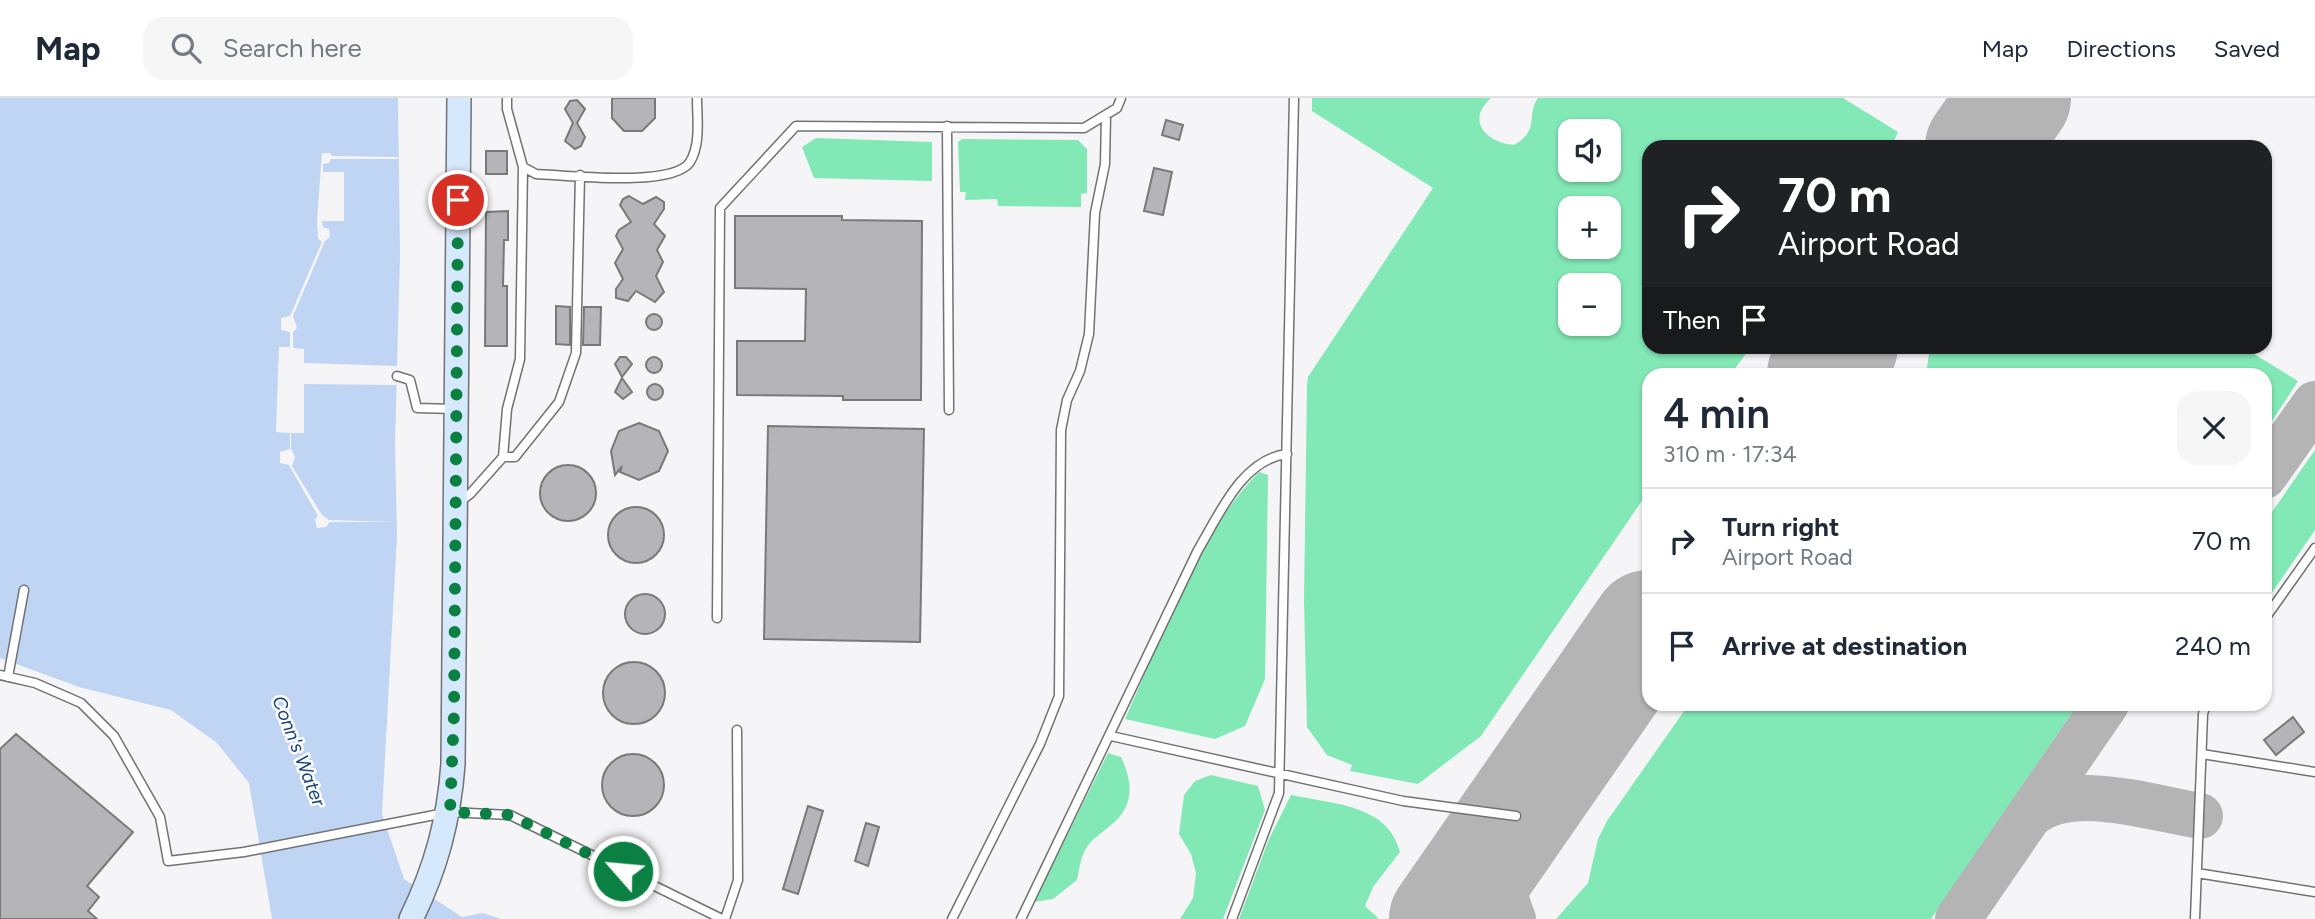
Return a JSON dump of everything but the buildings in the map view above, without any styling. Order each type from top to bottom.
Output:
[{"type":"street","points":[[416,909],[441,846],[450,812],[456,504],[459,98]]},
{"type":"lane","points":[[456,504],[470,494],[503,457],[507,410],[520,359],[523,167],[507,110],[507,98]]},
{"type":"lane","points":[[523,167],[536,174],[649,178],[668,175],[688,165],[696,147],[697,98]]},
{"type":"lane","points":[[717,618],[720,208],[796,126],[1084,128],[1117,108],[1121,98]]},
{"type":"lane","points":[[1232,919],[1279,793],[1294,98]]},
{"type":"lane","points":[[952,919],[1040,744],[1059,696],[1061,430],[1067,400],[1080,371],[1090,334],[1095,213],[1105,164],[1106,116]]},
{"type":"lane","points":[[947,126],[949,410]]},
{"type":"lane","points":[[503,457],[515,457],[559,402],[576,353],[580,175]]},
{"type":"lane","points":[[397,376],[410,380],[417,408],[456,410]]},
{"type":"lane","points":[[1021,919],[1198,550],[1228,499],[1247,476],[1267,459],[1287,454]]},
{"type":"lane","points":[[2272,609],[2315,548]]},
{"type":"lane","points":[[24,590],[4,676],[35,683],[81,703],[114,736],[160,817],[168,861],[244,852],[450,812],[510,815],[724,919],[738,880],[737,730]]},
{"type":"lane","points":[[2195,919],[2205,711]]},
{"type":"lane","points":[[1111,736],[1403,801],[1516,817]]},
{"type":"lane","points":[[2202,754],[2314,770]]},
{"type":"lane","points":[[2197,873],[2315,892]]},
{"type":"green space","points":[[1312,98],[1491,98],[1480,115],[1483,129],[1495,140],[1514,145],[1527,134],[1538,98],[1843,98],[1898,132],[1894,140],[1642,140],[1642,354],[1746,354],[1735,368],[1642,368],[1642,501],[1481,736],[1418,784],[1350,771],[1352,765],[1327,755],[1307,727],[1304,601],[1308,377],[1433,188],[1312,111]]},
{"type":"green space","points":[[816,138],[932,142],[932,181],[814,178],[802,147]]},
{"type":"green space","points":[[962,139],[1078,140],[1087,149],[1087,193],[1081,194],[1081,207],[998,206],[997,199],[965,200],[966,192],[960,192],[958,142]]},
{"type":"green space","points":[[1929,354],[2254,354],[2298,381],[2272,421],[2272,368],[1927,368]]},
{"type":"green space","points":[[2315,450],[2315,530],[2272,593],[2272,512]]},
{"type":"green space","points":[[1259,472],[1268,475],[1265,679],[1245,726],[1215,739],[1125,719],[1198,557],[1236,498]]},
{"type":"green space","points":[[1684,711],[2073,711],[1931,919],[1556,919],[1588,883],[1598,839],[1607,821]]},
{"type":"green space","points":[[1108,753],[1121,757],[1128,776],[1128,802],[1118,818],[1086,848],[1077,880],[1053,899],[1034,902]]},
{"type":"green space","points":[[1211,775],[1258,786],[1265,810],[1223,919],[1180,919],[1193,898],[1196,873],[1191,854],[1179,834],[1184,795],[1195,781]]},
{"type":"green space","points":[[1291,795],[1356,809],[1384,824],[1394,836],[1400,852],[1373,887],[1365,906],[1379,919],[1239,919],[1269,839]]},
{"type":"water","name":"Conn's Water","points":[[0,98],[398,98],[400,255],[395,444],[397,535],[382,814],[404,879],[462,917],[483,913],[501,919],[272,919],[249,783],[217,743],[171,710],[79,687],[0,658]]},
{"type":"pier","points":[[322,153],[330,153],[332,156],[398,159],[331,159],[329,163],[323,164],[323,172],[344,172],[344,221],[322,221],[323,227],[329,229],[330,237],[325,241],[293,316],[297,328],[293,332],[293,348],[304,349],[304,363],[397,366],[396,385],[304,384],[304,433],[291,433],[291,449],[295,457],[292,466],[322,515],[329,520],[397,522],[330,522],[326,527],[317,528],[315,519],[318,516],[289,465],[280,463],[280,452],[290,449],[290,433],[276,432],[279,347],[290,347],[290,332],[281,330],[281,318],[290,316],[322,242],[318,238],[317,221]]},
{"type":"taxiway","points":[[1860,368],[1861,354]]},
{"type":"taxiway","points":[[2272,465],[2315,404]]},
{"type":"taxiway","points":[[1958,919],[2101,711]]},
{"type":"taxiway","points":[[2029,816],[2046,805],[2088,798],[2135,803],[2200,816]]},
{"type":"taxiway","points":[[1513,919],[1505,893],[1504,868],[1516,816]]},
{"type":"runway","points":[[1986,140],[2015,98]]},
{"type":"runway","points":[[1827,368],[1837,354]]},
{"type":"runway","points":[[1445,919],[1642,635]]},
{"type":"route","points":[[458,200],[454,713],[450,812],[510,815],[623,871]]}]
